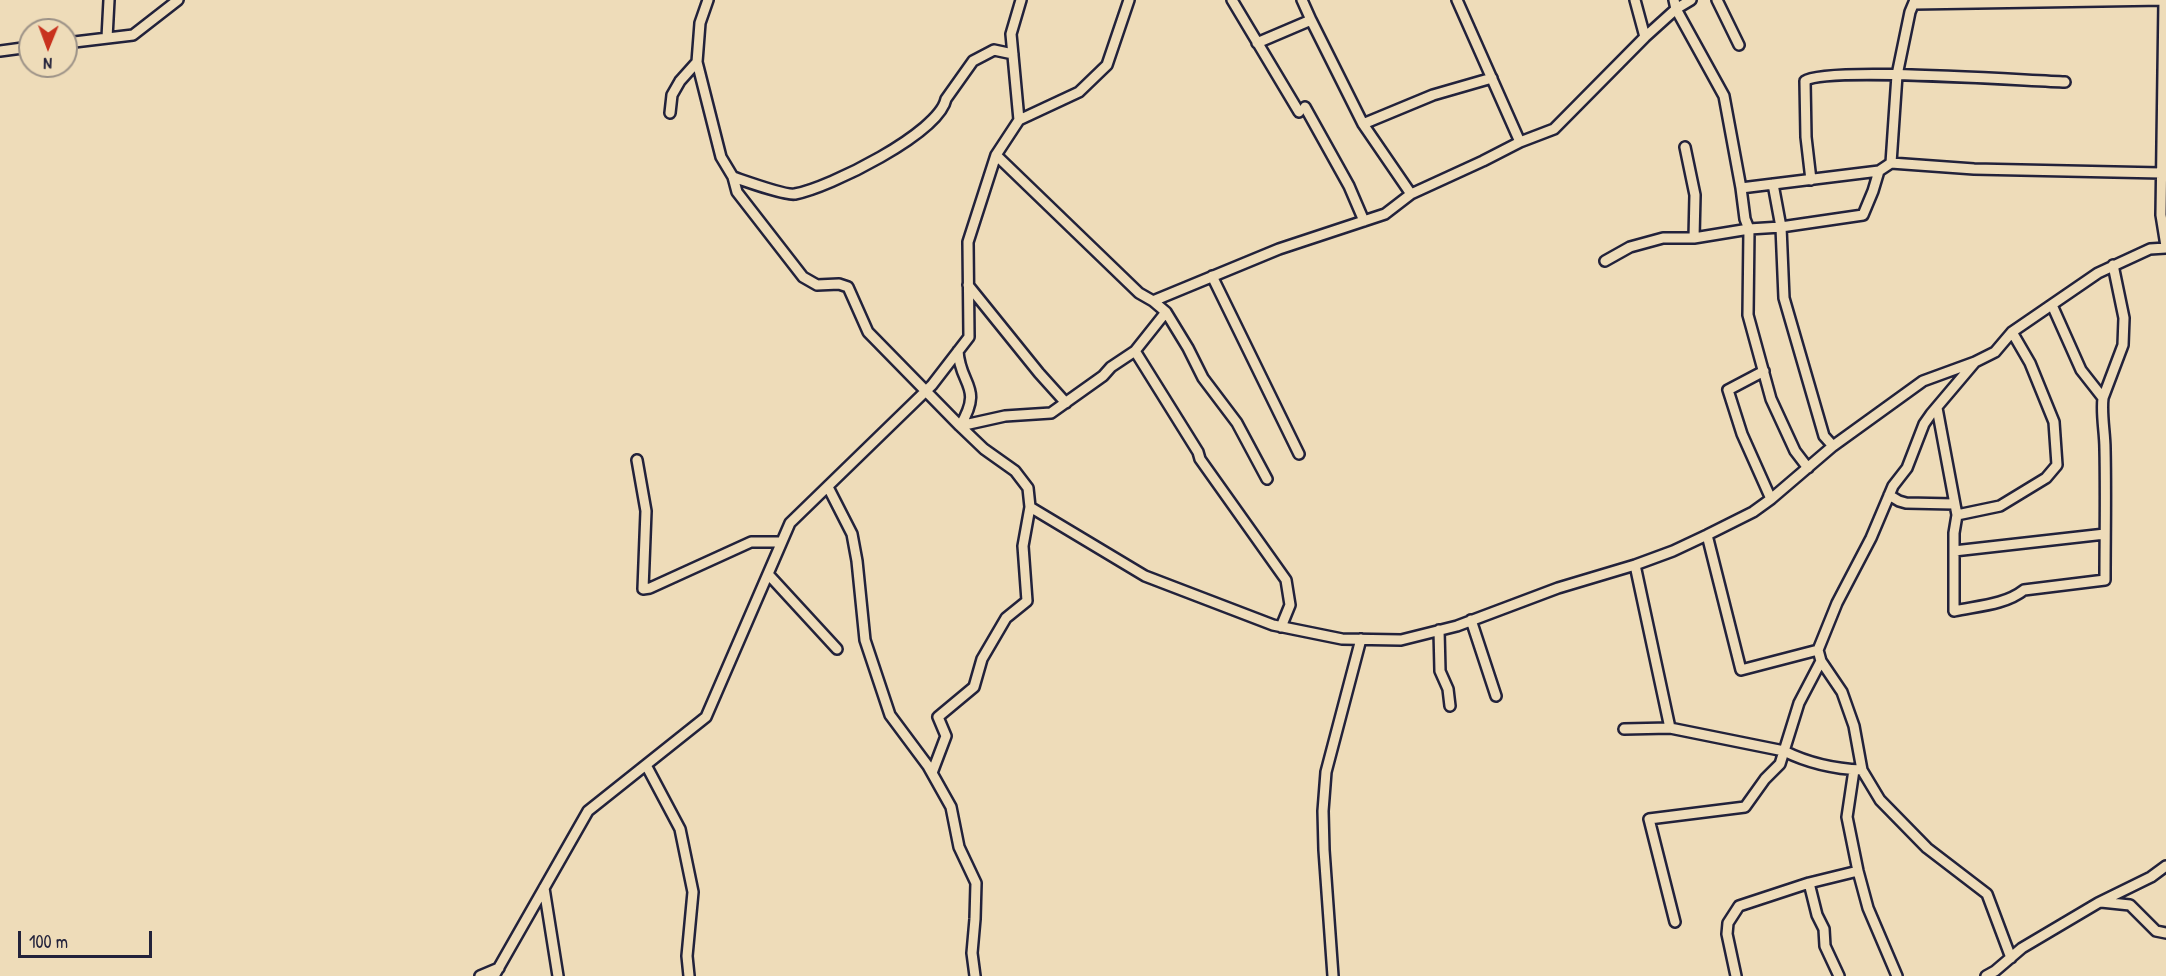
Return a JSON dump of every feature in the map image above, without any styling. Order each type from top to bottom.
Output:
[{"type":"street","points":[[107,38],[109,0]]},
{"type":"street","points":[[78,42],[133,34],[178,0]]},
{"type":"street","points":[[708,0],[700,23],[696,62],[721,157],[733,177],[737,192],[803,278],[817,285],[839,284],[848,287],[868,332],[925,392],[984,449],[1015,471],[1028,488],[1030,507],[1023,546],[1027,601],[1006,618],[982,659],[974,687],[938,717],[946,736],[932,773]]},
{"type":"street","points":[[1019,120],[1011,34],[1021,0]]},
{"type":"street","points":[[480,976],[497,972],[588,811],[706,717],[790,523],[925,392],[969,337],[968,242],[996,155],[1019,120],[1079,92],[1107,65],[1129,0]]},
{"type":"street","points":[[1232,0],[1348,186],[1364,221]]},
{"type":"street","points":[[1302,0],[1363,124],[1411,194]]},
{"type":"street","points":[[1457,0],[1520,142]]},
{"type":"street","points":[[1635,0],[1645,37]]},
{"type":"street","points":[[1154,301],[1280,249],[1385,214],[1411,194],[1520,142],[1554,129],[1675,4],[1691,0]]},
{"type":"street","points":[[1717,0],[1739,45]]},
{"type":"street","points":[[1030,507],[1145,576],[1281,627],[1341,639],[1401,640],[1439,630],[1673,551],[1753,512],[1772,499],[1833,446],[1923,381],[1975,362],[1995,352],[2012,332],[2113,265],[2150,249],[2166,247],[2161,215],[2164,0],[1914,2],[1897,75],[1890,163]]},
{"type":"street","points":[[1675,4],[1724,96],[1742,188],[1745,219],[1749,229],[1748,315],[1771,399],[1795,451],[1808,468]]},
{"type":"street","points":[[1257,43],[1311,20]]},
{"type":"street","points":[[0,51],[18,49]]},
{"type":"street","points":[[733,177],[793,195],[844,177],[915,136],[945,106],[946,99],[973,62],[994,50],[1013,54]]},
{"type":"street","points":[[670,112],[672,95],[696,62]]},
{"type":"street","points":[[1811,180],[1806,137],[1805,81],[1809,78],[1897,75],[2065,82]]},
{"type":"street","points":[[1363,124],[1433,95],[1492,78]]},
{"type":"street","points":[[1685,147],[1695,195],[1694,238]]},
{"type":"street","points":[[996,155],[1139,293],[1154,301],[1166,312],[1203,378],[1237,423],[1267,479]]},
{"type":"street","points":[[1742,188],[1879,171],[1890,163],[1974,169],[2161,173]]},
{"type":"street","points":[[1605,261],[1630,247],[1663,238],[1694,238],[1863,215],[1874,191],[1879,171]]},
{"type":"street","points":[[1773,184],[1782,227],[1784,298],[1824,436],[1833,446]]},
{"type":"street","points":[[1937,408],[1957,515],[1954,533],[1954,610],[1998,603],[2024,590],[2105,580],[2105,447],[2102,407],[2103,398],[2123,345],[2124,318],[2113,265]]},
{"type":"street","points":[[1212,276],[1299,454]]},
{"type":"street","points":[[969,285],[1039,373],[1066,403]]},
{"type":"street","points":[[2052,305],[2081,370],[2103,398]]},
{"type":"street","points":[[960,426],[1005,416],[1051,413],[1135,351],[1166,312]]},
{"type":"street","points":[[1957,515],[2000,506],[2046,478],[2056,465],[2054,422],[2030,363],[2012,332]]},
{"type":"street","points":[[958,351],[971,392],[970,410],[960,426]]},
{"type":"street","points":[[1135,351],[1198,452],[1200,459],[1286,580],[1290,605],[1281,627]]},
{"type":"street","points":[[1897,976],[1868,908],[1847,817],[1858,770],[1854,726],[1842,692],[1821,661],[1818,650],[1837,603],[1871,538],[1889,495],[1907,468],[1924,424],[1975,362]]},
{"type":"street","points":[[1764,371],[1728,390],[1743,434],[1772,499]]},
{"type":"street","points":[[637,460],[646,511],[644,589],[751,542],[781,543]]},
{"type":"street","points":[[828,487],[852,534],[865,640],[890,715],[932,773],[951,807],[959,847],[976,883],[972,953],[975,976]]},
{"type":"street","points":[[1889,495],[1906,502],[1954,504]]},
{"type":"street","points":[[1954,551],[2105,534]]},
{"type":"street","points":[[1707,535],[1741,670],[1818,650]]},
{"type":"street","points":[[1635,565],[1670,728]]},
{"type":"street","points":[[768,574],[837,649]]},
{"type":"street","points":[[1471,621],[1496,696]]},
{"type":"street","points":[[1439,630],[1440,670],[1448,689],[1450,706]]},
{"type":"street","points":[[1333,976],[1324,850],[1323,811],[1326,772],[1361,639]]},
{"type":"street","points":[[1675,922],[1649,819],[1745,807],[1764,779],[1779,767],[1799,704],[1821,661]]},
{"type":"street","points":[[1624,729],[1670,728],[1784,751],[1797,758],[1825,766],[1858,770],[1880,800],[1920,841],[1987,894],[2011,958]]},
{"type":"street","points":[[646,765],[680,829],[685,850],[693,892],[687,956],[689,976]]},
{"type":"street","points":[[1986,976],[2022,948],[2101,902],[2151,877],[2166,866]]},
{"type":"street","points":[[1736,976],[1727,934],[1728,923],[1739,906],[1809,883],[1858,871]]},
{"type":"street","points":[[1809,883],[1817,915],[1824,929],[1825,946],[1839,976]]},
{"type":"street","points":[[544,888],[558,976]]},
{"type":"street","points":[[2101,902],[2130,905],[2156,932],[2166,933]]}]
